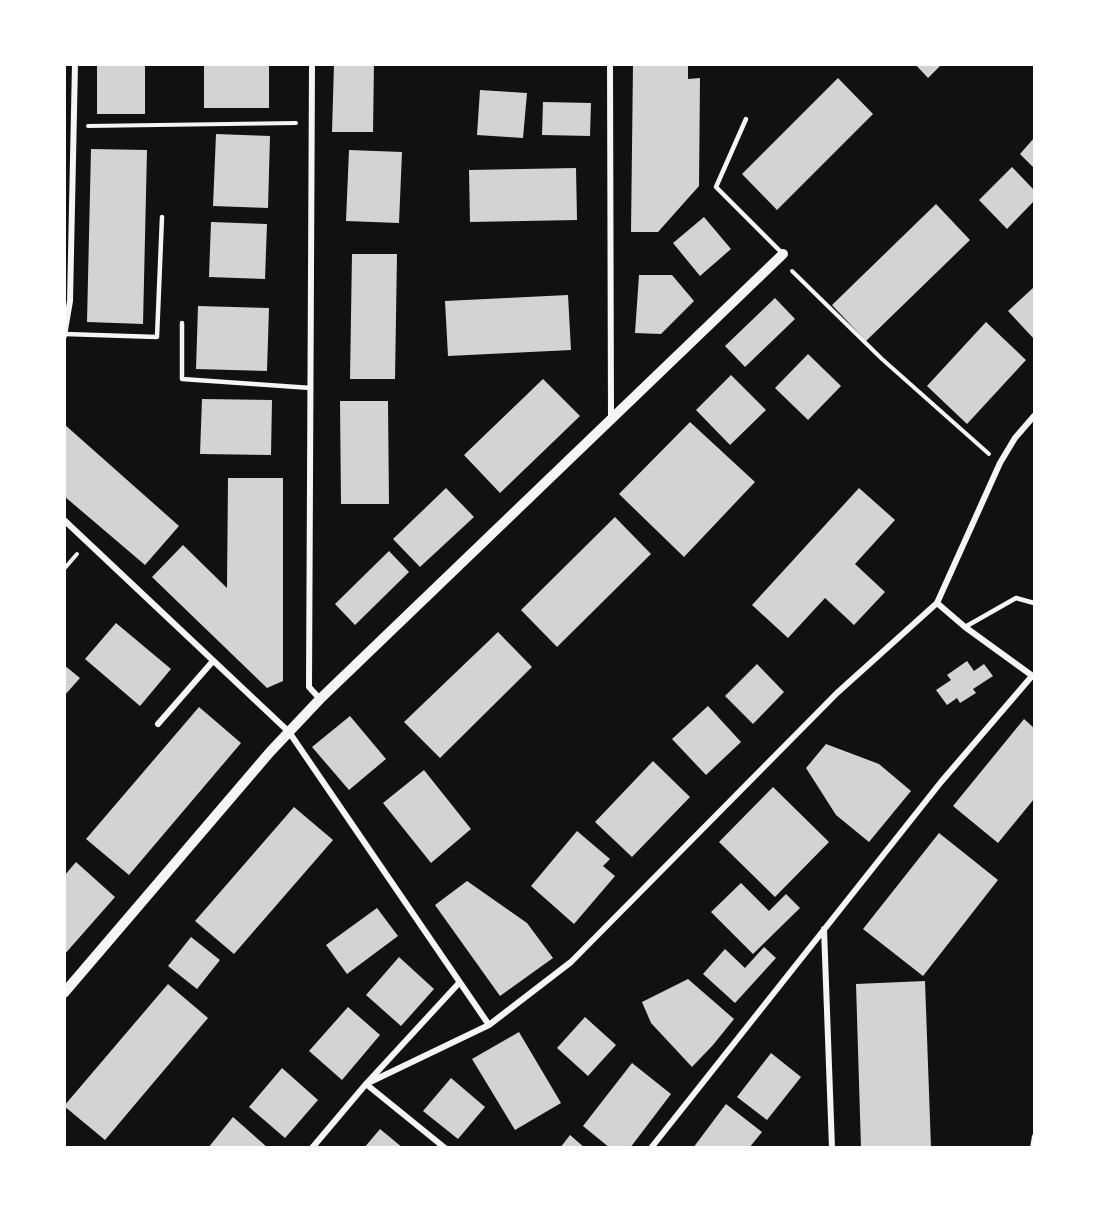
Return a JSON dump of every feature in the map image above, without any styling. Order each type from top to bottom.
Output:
[{"type":"street","points":[[65,335],[70,301],[75,64]]},
{"type":"street","points":[[312,64],[309,687],[320,699]]},
{"type":"street","points":[[610,64],[611,419]]},
{"type":"street","points":[[64,993],[288,732],[320,699],[783,254]]},
{"type":"street","points":[[366,1084],[489,1025],[571,962],[837,693],[937,603],[1000,463],[1015,438],[1035,416]]},
{"type":"street","points":[[64,520],[288,732],[489,1025]]},
{"type":"street","points":[[651,1148],[941,782],[1033,677],[965,627],[937,603]]},
{"type":"street","points":[[158,724],[213,661]]},
{"type":"street","points":[[824,928],[832,1148]]},
{"type":"street","points":[[312,1148],[366,1084],[459,983]]},
{"type":"street","points":[[366,1084],[445,1148]]},
{"type":"lane","points":[[746,119],[716,187],[783,254]]},
{"type":"lane","points":[[65,335],[157,337],[162,217]]},
{"type":"lane","points":[[182,323],[182,379],[311,388]]},
{"type":"lane","points":[[965,627],[1016,598],[1035,603]]},
{"type":"path","points":[[74,126],[312,123]]},
{"type":"path","points":[[792,271],[882,359],[1000,463]]},
{"type":"path","points":[[1032,1148],[1035,1136]]},
{"type":"building","points":[[97,64],[145,64],[145,114],[97,114]]},
{"type":"building","points":[[204,64],[269,64],[269,108],[204,108]]},
{"type":"building","points":[[334,64],[374,64],[373,132],[332,132]]},
{"type":"building","points":[[633,64],[688,64],[688,79],[700,78],[699,186],[658,232],[631,232]]},
{"type":"building","points":[[915,64],[942,64],[928,78]]},
{"type":"building","points":[[838,78],[873,114],[777,210],[742,174]]},
{"type":"building","points":[[480,90],[527,93],[523,138],[477,135]]},
{"type":"building","points":[[543,102],[591,103],[590,136],[542,135]]},
{"type":"building","points":[[216,134],[270,136],[268,208],[213,206]]},
{"type":"building","points":[[1034,138],[1034,168],[1020,154]]},
{"type":"building","points":[[91,149],[147,150],[143,324],[87,322]]},
{"type":"building","points":[[349,150],[402,152],[399,223],[346,221]]},
{"type":"building","points":[[1012,167],[1034,190],[1034,201],[1007,229],[979,200]]},
{"type":"building","points":[[576,168],[577,220],[470,222],[469,170]]},
{"type":"building","points":[[936,204],[970,240],[866,341],[832,305]]},
{"type":"building","points":[[704,217],[731,249],[700,276],[673,243]]},
{"type":"building","points":[[211,222],[267,224],[265,279],[209,277]]},
{"type":"building","points":[[352,254],[397,254],[395,379],[350,379]]},
{"type":"building","points":[[639,275],[672,275],[694,301],[661,334],[635,333]]},
{"type":"building","points":[[1034,287],[1034,339],[1008,311]]},
{"type":"building","points":[[568,295],[571,350],[448,356],[445,301]]},
{"type":"building","points":[[775,298],[795,319],[745,367],[725,346]]},
{"type":"building","points":[[198,306],[269,308],[267,371],[196,369]]},
{"type":"building","points":[[986,322],[1026,360],[967,424],[927,386]]},
{"type":"building","points":[[808,354],[841,386],[808,420],[775,388]]},
{"type":"building","points":[[731,375],[766,410],[730,445],[696,410]]},
{"type":"building","points":[[543,379],[580,416],[500,493],[464,455]]},
{"type":"building","points":[[202,399],[272,400],[271,455],[200,454]]},
{"type":"building","points":[[340,401],[388,401],[389,504],[341,504]]},
{"type":"building","points":[[690,422],[755,482],[684,557],[619,494]]},
{"type":"building","points":[[64,424],[179,526],[145,565],[64,496]]},
{"type":"building","points":[[228,478],[283,478],[283,681],[267,688],[152,577],[183,545],[227,588]]},
{"type":"building","points":[[446,488],[474,517],[420,567],[393,539]]},
{"type":"building","points":[[859,488],[895,520],[855,564],[885,592],[854,625],[825,598],[788,638],[752,605]]},
{"type":"building","points":[[615,517],[651,554],[557,647],[521,610]]},
{"type":"building","points":[[389,551],[409,572],[355,625],[335,604]]},
{"type":"building","points":[[116,623],[171,669],[140,706],[85,659]]},
{"type":"building","points":[[498,632],[532,667],[440,758],[404,722]]},
{"type":"building","points":[[967,661],[974,671],[984,664],[993,676],[973,689],[976,693],[960,703],[957,698],[947,705],[936,690],[951,680],[947,675]]},
{"type":"building","points":[[757,664],[784,692],[753,724],[725,696]]},
{"type":"building","points":[[64,665],[80,678],[64,696]]},
{"type":"building","points":[[708,706],[741,742],[706,775],[672,739]]},
{"type":"building","points":[[199,707],[241,743],[129,875],[86,839]]},
{"type":"building","points":[[350,716],[386,759],[349,790],[312,747]]},
{"type":"building","points":[[1024,719],[1034,728],[1034,799],[998,843],[953,806]]},
{"type":"building","points":[[826,744],[879,764],[911,791],[869,842],[836,815],[806,768]]},
{"type":"building","points":[[653,761],[690,797],[632,857],[595,822]]},
{"type":"building","points":[[424,770],[471,829],[431,863],[383,803]]},
{"type":"building","points":[[773,787],[829,842],[775,897],[719,842]]},
{"type":"building","points":[[294,807],[333,840],[234,954],[195,921]]},
{"type":"building","points":[[577,831],[610,859],[603,866],[615,876],[574,924],[531,886]]},
{"type":"building","points":[[939,833],[998,880],[923,976],[863,929]]},
{"type":"building","points":[[76,862],[115,897],[64,955],[64,876]]},
{"type":"building","points":[[467,881],[527,923],[553,958],[500,996],[435,905]]},
{"type":"building","points":[[741,883],[769,911],[786,894],[800,908],[753,954],[711,912]]},
{"type":"building","points":[[377,908],[398,936],[347,974],[326,945]]},
{"type":"building","points":[[191,937],[220,960],[197,989],[168,966]]},
{"type":"building","points":[[764,947],[776,958],[735,1003],[703,974],[725,949],[745,968]]},
{"type":"building","points":[[399,957],[434,989],[401,1026],[366,995]]},
{"type":"building","points":[[688,979],[734,1019],[692,1067],[651,1023],[642,1002]]},
{"type":"building","points":[[925,981],[931,1148],[861,1148],[856,984]]},
{"type":"building","points":[[168,984],[208,1018],[105,1140],[64,1106]]},
{"type":"building","points":[[348,1007],[380,1035],[342,1080],[309,1051]]},
{"type":"building","points":[[585,1017],[616,1045],[588,1076],[557,1048]]},
{"type":"building","points":[[519,1032],[561,1103],[515,1130],[472,1059]]},
{"type":"building","points":[[771,1053],[801,1077],[767,1120],[737,1097]]},
{"type":"building","points":[[632,1063],[671,1094],[630,1148],[610,1148],[583,1126]]},
{"type":"building","points":[[282,1068],[318,1100],[285,1138],[249,1107]]},
{"type":"building","points":[[451,1078],[485,1107],[458,1139],[423,1111]]},
{"type":"building","points":[[726,1104],[762,1132],[749,1148],[693,1148]]},
{"type":"building","points":[[233,1117],[268,1148],[208,1148]]},
{"type":"building","points":[[380,1129],[403,1148],[364,1148]]},
{"type":"building","points":[[570,1135],[585,1148],[560,1148]]}]
